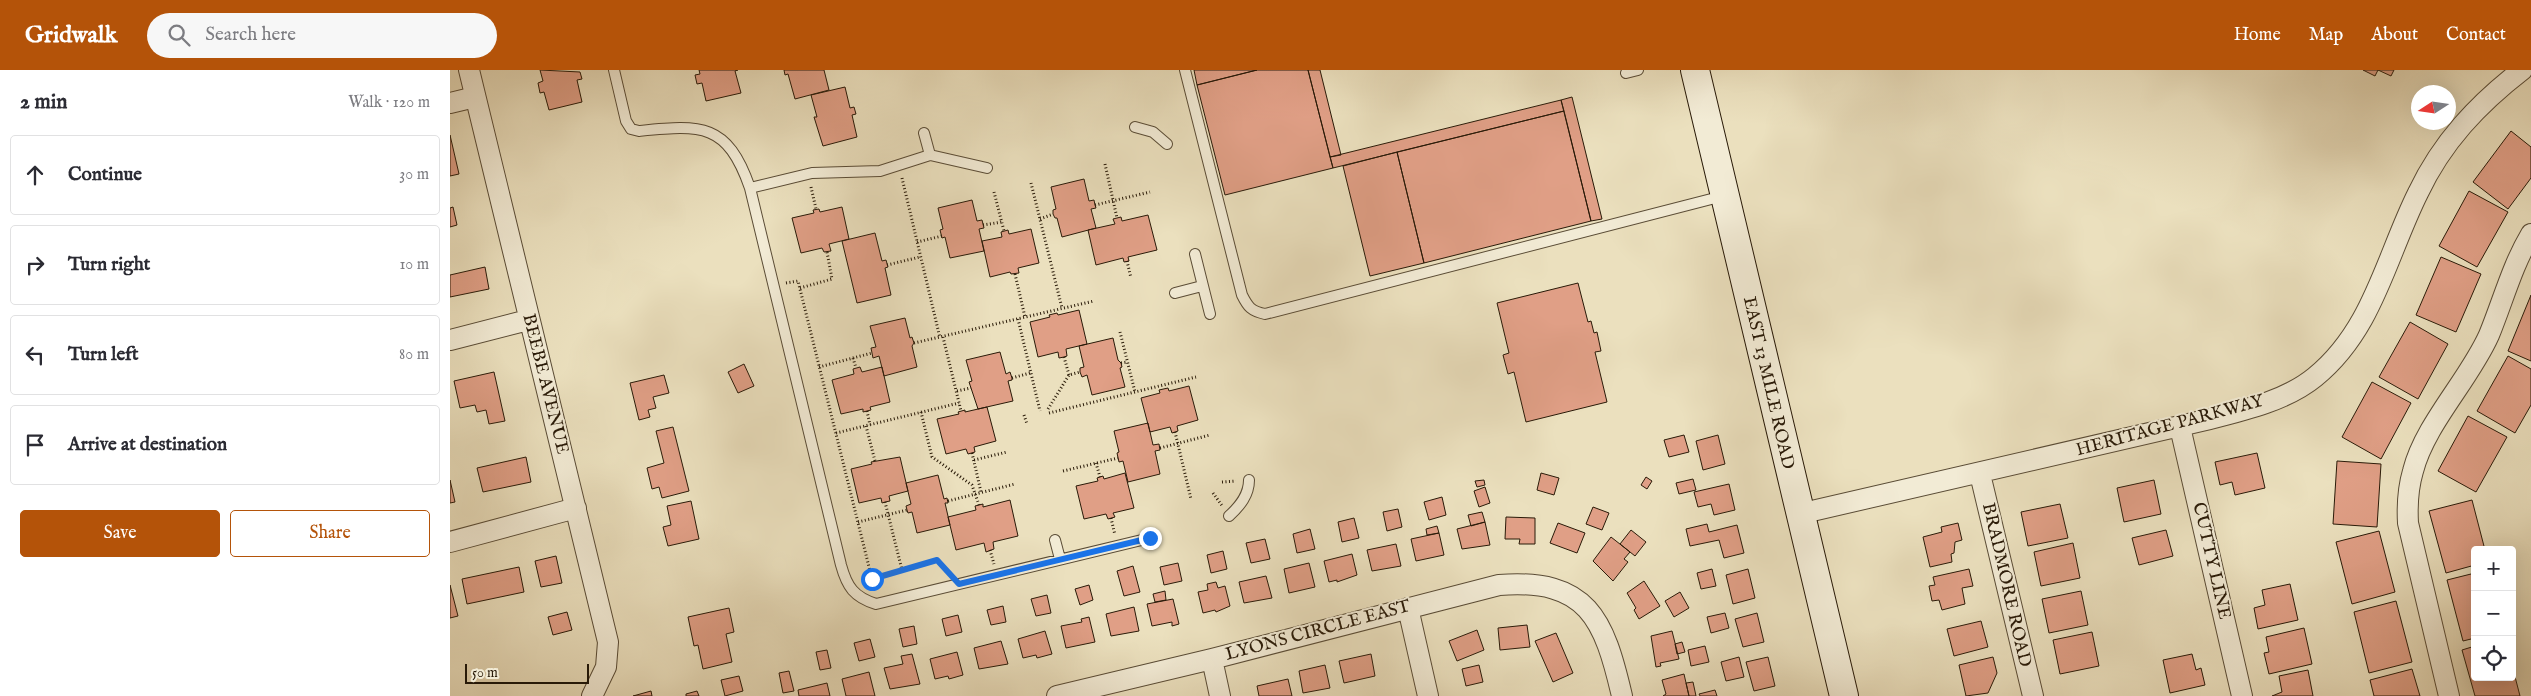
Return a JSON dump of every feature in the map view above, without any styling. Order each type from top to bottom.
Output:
[{"type":"main road","name":"EAST 13 MILE ROAD","points":[[1695,70],[1799,514],[1844,696]]},
{"type":"street","name":"BEEBE AVENUE","points":[[469,70],[528,320],[608,642],[606,667],[592,696]]},
{"type":"street","name":"HERITAGE PARKWAY","points":[[1799,514],[2180,427],[2244,410],[2283,396],[2314,378],[2342,352],[2361,325],[2418,193],[2437,158],[2466,119],[2522,70]]},
{"type":"street","points":[[450,103],[475,97]]},
{"type":"street","points":[[2449,696],[2408,523],[2407,499],[2413,469],[2428,438],[2488,336],[2517,258],[2531,234]]},
{"type":"street","points":[[450,340],[528,320]]},
{"type":"street","name":"CUTTY LINE","points":[[2180,427],[2242,696]]},
{"type":"street","name":"BRADMORE ROAD","points":[[1980,474],[2033,696]]},
{"type":"street","points":[[450,542],[576,508]]},
{"type":"street","name":"LYONS CIRCLE EAST","points":[[1057,696],[1212,659],[1499,585],[1522,583],[1559,589],[1579,600],[1592,613],[1608,643],[1622,696]]},
{"type":"street","points":[[1408,608],[1428,696]]},
{"type":"street","points":[[1212,659],[1220,696]]},
{"type":"lane","points":[[614,70],[626,121],[631,129],[639,131],[692,128],[709,132],[725,141],[736,153],[750,188],[772,286],[841,565],[845,580],[852,592],[863,600],[876,604],[1150,538]]},
{"type":"lane","points":[[1185,70],[1242,296],[1248,307],[1256,312],[1265,314],[1724,195]]},
{"type":"lane","points":[[1626,73],[1638,70]]},
{"type":"lane","points":[[1135,127],[1153,132],[1167,144]]},
{"type":"lane","points":[[924,133],[930,155]]},
{"type":"lane","points":[[750,188],[812,173],[880,171],[930,155],[988,168]]},
{"type":"lane","points":[[1195,254],[1210,314]]},
{"type":"lane","points":[[1175,293],[1202,286]]},
{"type":"lane","points":[[1229,516],[1240,505],[1249,487],[1249,480]]},
{"type":"lane","points":[[1055,540],[1060,559]]},
{"type":"path","points":[[1105,164],[1117,218]]},
{"type":"path","points":[[902,178],[920,257],[961,411]]},
{"type":"path","points":[[1031,183],[1062,308]]},
{"type":"path","points":[[811,187],[816,209]]},
{"type":"path","points":[[994,192],[1004,231]]},
{"type":"path","points":[[1095,205],[1150,192]]},
{"type":"path","points":[[1040,220],[1054,214]]},
{"type":"path","points":[[983,225],[1002,222]]},
{"type":"path","points":[[917,242],[942,236]]},
{"type":"path","points":[[800,288],[832,279],[827,252]]},
{"type":"path","points":[[887,265],[920,257]]},
{"type":"path","points":[[1127,262],[1131,278]]},
{"type":"path","points":[[1015,274],[1025,317]]},
{"type":"path","points":[[772,286],[798,281],[872,579],[937,560],[959,584]]},
{"type":"path","points":[[914,343],[1094,301]]},
{"type":"path","points":[[1018,319],[1040,411]]},
{"type":"path","points":[[1120,332],[1135,392]]},
{"type":"path","points":[[819,367],[872,353]]},
{"type":"path","points":[[1064,357],[1069,375],[1049,411],[1164,387],[1196,377]]},
{"type":"path","points":[[853,358],[856,368]]},
{"type":"path","points":[[1121,363],[1127,362]]},
{"type":"path","points":[[1069,375],[1080,372]]},
{"type":"path","points":[[1012,378],[1030,373]]},
{"type":"path","points":[[956,391],[971,388]]},
{"type":"path","points":[[836,433],[959,403]]},
{"type":"path","points":[[867,411],[875,461]]},
{"type":"path","points":[[921,412],[932,457],[972,484],[979,505]]},
{"type":"path","points":[[1024,415],[1027,424]]},
{"type":"path","points":[[1175,432],[1191,499]]},
{"type":"path","points":[[1160,448],[1210,435]]},
{"type":"path","points":[[974,460],[1007,452]]},
{"type":"path","points":[[972,453],[981,492]]},
{"type":"path","points":[[1063,472],[1118,458]]},
{"type":"path","points":[[1096,463],[1100,477]]},
{"type":"path","points":[[1222,482],[1238,481]]},
{"type":"path","points":[[948,501],[1015,484]]},
{"type":"path","points":[[1213,493],[1222,506]]},
{"type":"path","points":[[885,502],[902,570]]},
{"type":"path","points":[[858,522],[907,510]]},
{"type":"path","points":[[1111,518],[1115,535]]},
{"type":"building","points":[[540,70],[580,72],[582,79],[577,80],[582,102],[549,110],[544,92],[540,93],[538,83],[543,81]]},
{"type":"building","points":[[699,70],[738,70],[735,71],[741,93],[706,101],[702,83],[697,84],[695,75],[700,74]]},
{"type":"building","points":[[784,70],[824,70],[829,90],[795,99],[788,74],[785,75]]},
{"type":"building","points":[[1194,70],[1257,70],[1197,85]]},
{"type":"building","points":[[1257,70],[1308,70],[1333,168],[1225,195],[1197,85]]},
{"type":"building","points":[[1308,70],[1320,70],[1341,155],[1330,157]]},
{"type":"building","points":[[2363,70],[2378,70],[2375,76]]},
{"type":"building","points":[[2378,70],[2394,70],[2391,76]]},
{"type":"building","points":[[845,87],[850,108],[854,107],[856,114],[852,115],[857,137],[823,146],[814,117],[817,117],[811,95]]},
{"type":"building","points":[[1572,97],[1602,219],[1591,221],[1561,100]]},
{"type":"building","points":[[1561,100],[1564,111],[1333,168],[1330,157]]},
{"type":"building","points":[[1564,111],[1591,221],[1424,263],[1397,152]]},
{"type":"building","points":[[2511,131],[2531,147],[2531,178],[2508,209],[2473,182]]},
{"type":"building","points":[[450,135],[459,174],[450,176]]},
{"type":"building","points":[[1397,152],[1424,263],[1370,276],[1343,166]]},
{"type":"building","points":[[1084,179],[1089,201],[1094,200],[1096,208],[1091,209],[1096,228],[1062,237],[1057,218],[1053,214],[1053,210],[1056,209],[1051,187]]},
{"type":"building","points":[[2469,191],[2508,212],[2477,267],[2439,246]]},
{"type":"building","points":[[972,200],[977,221],[982,220],[984,228],[979,229],[984,251],[950,258],[945,237],[942,238],[940,230],[943,229],[938,208]]},
{"type":"building","points":[[453,207],[457,225],[450,227],[450,208]]},
{"type":"building","points":[[842,207],[849,239],[829,244],[831,251],[824,252],[822,248],[801,253],[792,218],[814,213],[813,210],[819,209],[820,212]]},
{"type":"building","points":[[1148,215],[1157,250],[1128,257],[1129,261],[1124,262],[1123,258],[1096,265],[1088,230],[1115,224],[1113,219],[1121,217],[1122,221]]},
{"type":"building","points":[[1031,229],[1039,263],[1018,268],[1019,273],[1011,274],[1010,272],[990,277],[982,241],[1002,237],[1001,232],[1008,230],[1009,234]]},
{"type":"building","points":[[875,233],[882,261],[886,260],[888,267],[885,268],[891,295],[857,303],[842,241]]},
{"type":"building","points":[[2441,257],[2481,274],[2456,332],[2416,315]]},
{"type":"building","points":[[485,267],[489,289],[450,297],[450,275]]},
{"type":"building","points":[[1578,283],[1588,322],[1591,321],[1594,333],[1597,332],[1601,351],[1595,352],[1607,402],[1526,422],[1514,372],[1508,374],[1503,355],[1509,353],[1497,303]]},
{"type":"building","points":[[2531,295],[2531,361],[2508,351]]},
{"type":"building","points":[[1079,310],[1087,344],[1066,349],[1067,356],[1064,357],[1059,358],[1058,352],[1038,357],[1030,322],[1050,317],[1049,315],[1057,313],[1058,315]]},
{"type":"building","points":[[905,318],[910,338],[912,337],[914,343],[912,346],[917,367],[884,376],[879,356],[873,358],[871,348],[876,347],[870,326]]},
{"type":"building","points":[[2410,322],[2448,344],[2418,399],[2379,377]]},
{"type":"building","points":[[1113,338],[1118,360],[1122,367],[1120,368],[1125,387],[1092,395],[1087,375],[1082,377],[1080,372],[1080,368],[1084,367],[1079,346]]},
{"type":"building","points":[[1000,352],[1006,374],[1010,372],[1012,378],[1012,380],[1008,381],[1013,401],[978,409],[969,382],[972,381],[966,360]]},
{"type":"building","points":[[2508,356],[2531,369],[2531,405],[2515,433],[2477,411]]},
{"type":"building","points":[[744,364],[754,386],[738,393],[728,372]]},
{"type":"building","points":[[860,367],[862,372],[882,367],[890,402],[870,407],[871,410],[863,412],[863,409],[841,414],[832,380],[854,374],[853,369]]},
{"type":"building","points":[[494,372],[505,421],[489,424],[486,410],[477,412],[475,405],[460,408],[454,381]]},
{"type":"building","points":[[664,375],[669,393],[653,397],[656,408],[648,410],[650,417],[639,420],[630,383]]},
{"type":"building","points":[[2372,382],[2411,403],[2381,459],[2342,437]]},
{"type":"building","points":[[1189,386],[1198,420],[1177,426],[1178,431],[1172,433],[1170,427],[1150,432],[1141,398],[1160,393],[1159,390],[1168,388],[1169,391]]},
{"type":"building","points":[[987,407],[996,441],[974,447],[975,452],[968,454],[966,449],[946,454],[937,419],[959,414],[958,412],[965,410],[965,412]]},
{"type":"building","points":[[2468,416],[2507,437],[2476,492],[2438,471]]},
{"type":"building","points":[[1148,423],[1153,445],[1159,444],[1160,450],[1155,451],[1160,474],[1128,482],[1123,461],[1119,462],[1117,453],[1119,452],[1114,431]]},
{"type":"building","points":[[673,427],[689,491],[662,498],[659,487],[652,489],[647,468],[664,463],[656,431]]},
{"type":"building","points":[[1684,435],[1689,452],[1669,457],[1664,440]]},
{"type":"building","points":[[1718,435],[1725,464],[1703,470],[1696,441]]},
{"type":"building","points":[[2257,453],[2265,488],[2235,495],[2232,482],[2220,485],[2215,462]]},
{"type":"building","points":[[526,457],[531,482],[483,492],[477,468]]},
{"type":"building","points":[[900,457],[908,491],[889,496],[890,501],[882,503],[881,498],[859,503],[851,469],[872,464],[871,462]]},
{"type":"building","points":[[2337,461],[2381,464],[2377,527],[2333,524]]},
{"type":"building","points":[[1125,473],[1134,508],[1113,513],[1115,517],[1108,519],[1106,514],[1084,519],[1076,486],[1098,481],[1097,478],[1103,476],[1104,479]]},
{"type":"building","points":[[1541,473],[1559,478],[1554,495],[1537,490]]},
{"type":"building","points":[[938,475],[944,499],[947,498],[948,503],[945,503],[950,525],[917,533],[912,512],[908,513],[906,506],[911,504],[906,483]]},
{"type":"building","points":[[1646,477],[1652,481],[1647,489],[1641,485]]},
{"type":"building","points":[[1693,479],[1696,490],[1679,494],[1676,483]]},
{"type":"building","points":[[450,480],[455,502],[450,503]]},
{"type":"building","points":[[1484,480],[1485,485],[1477,487],[1475,481]]},
{"type":"building","points":[[2154,480],[2161,514],[2124,522],[2117,488]]},
{"type":"building","points":[[1729,484],[1735,510],[1714,515],[1711,504],[1698,507],[1694,492]]},
{"type":"building","points":[[1485,487],[1490,503],[1479,507],[1474,491]]},
{"type":"building","points":[[1442,497],[1446,515],[1429,520],[1424,502]]},
{"type":"building","points":[[1010,500],[1018,536],[993,542],[994,549],[986,552],[984,543],[956,550],[948,517],[976,510],[975,506],[983,504],[983,507]]},
{"type":"building","points":[[2472,500],[2484,546],[2471,546],[2471,566],[2446,573],[2429,511]]},
{"type":"building","points":[[691,501],[699,539],[668,546],[663,527],[671,525],[667,506]]},
{"type":"building","points":[[2060,504],[2068,538],[2028,546],[2021,512]]},
{"type":"building","points":[[1593,507],[1609,513],[1602,530],[1586,524]]},
{"type":"building","points":[[1398,509],[1402,527],[1387,531],[1383,512]]},
{"type":"building","points":[[1482,512],[1485,522],[1471,526],[1468,515]]},
{"type":"building","points":[[1506,517],[1535,518],[1535,544],[1519,544],[1520,539],[1505,539]]},
{"type":"building","points":[[1354,518],[1359,538],[1342,542],[1338,522]]},
{"type":"building","points":[[1485,522],[1490,545],[1462,549],[1457,529]]},
{"type":"building","points":[[1558,523],[1585,533],[1577,553],[1550,543]]},
{"type":"building","points":[[1958,523],[1962,540],[1955,542],[1954,553],[1951,554],[1952,562],[1930,567],[1923,537],[1942,532],[1941,527]]},
{"type":"building","points":[[1707,524],[1709,532],[1737,525],[1744,553],[1724,558],[1719,540],[1690,546],[1686,529]]},
{"type":"building","points":[[1437,526],[1439,533],[1427,535],[1426,529]]},
{"type":"building","points":[[1310,529],[1315,549],[1297,553],[1293,534]]},
{"type":"building","points":[[1631,530],[1646,542],[1635,556],[1620,544]]},
{"type":"building","points":[[2166,530],[2173,556],[2139,565],[2132,538]]},
{"type":"building","points":[[2379,531],[2395,592],[2352,604],[2336,542]]},
{"type":"building","points":[[1439,533],[1444,555],[1416,561],[1411,539]]},
{"type":"building","points":[[1611,537],[1630,552],[1624,559],[1628,562],[1613,581],[1593,561]]},
{"type":"building","points":[[1265,539],[1270,559],[1251,563],[1246,543]]},
{"type":"building","points":[[2073,543],[2080,578],[2041,586],[2034,552]]},
{"type":"building","points":[[1396,544],[1401,566],[1372,571],[1367,550]]},
{"type":"building","points":[[1223,551],[1227,569],[1211,573],[1207,555]]},
{"type":"building","points":[[1352,554],[1357,575],[1337,582],[1337,580],[1329,582],[1324,561]]},
{"type":"building","points":[[556,556],[562,583],[541,587],[535,561]]},
{"type":"building","points":[[1178,563],[1182,581],[1164,585],[1160,567]]},
{"type":"building","points":[[1309,563],[1315,587],[1289,593],[1284,569]]},
{"type":"building","points":[[1133,566],[1140,592],[1124,596],[1117,571]]},
{"type":"building","points":[[519,567],[524,592],[467,604],[462,579]]},
{"type":"building","points":[[1712,569],[1716,586],[1701,589],[1697,573]]},
{"type":"building","points":[[1748,569],[1755,598],[1733,604],[1726,575]]},
{"type":"building","points":[[1969,569],[1973,586],[1962,588],[1965,604],[1942,610],[1939,600],[1932,601],[1929,586],[1935,585],[1933,577]]},
{"type":"building","points":[[2471,574],[2471,639],[2463,641],[2447,580]]},
{"type":"building","points":[[1266,576],[1272,598],[1244,603],[1239,582]]},
{"type":"building","points":[[1644,581],[1660,606],[1639,619],[1634,610],[1636,608],[1627,593]]},
{"type":"building","points":[[1216,582],[1218,588],[1225,586],[1230,606],[1216,612],[1215,610],[1203,613],[1198,592],[1208,590],[1207,584]]},
{"type":"building","points":[[2290,584],[2298,620],[2258,629],[2254,608],[2265,605],[2262,590]]},
{"type":"building","points":[[450,585],[458,616],[450,618]]},
{"type":"building","points":[[1089,585],[1093,600],[1080,605],[1075,589]]},
{"type":"building","points":[[1165,591],[1166,600],[1155,602],[1153,594]]},
{"type":"building","points":[[2081,591],[2088,625],[2049,633],[2042,599]]},
{"type":"building","points":[[1680,592],[1689,608],[1674,617],[1665,601]]},
{"type":"building","points":[[1047,595],[1051,613],[1036,616],[1031,599]]},
{"type":"building","points":[[1173,599],[1179,624],[1172,626],[1172,622],[1152,626],[1147,604]]},
{"type":"building","points":[[2396,601],[2412,662],[2369,673],[2354,612]]},
{"type":"building","points":[[1003,606],[1006,622],[991,625],[987,610]]},
{"type":"building","points":[[1134,607],[1139,631],[1111,636],[1106,614]]},
{"type":"building","points":[[729,608],[734,632],[726,634],[732,662],[703,669],[698,645],[694,646],[688,617]]},
{"type":"building","points":[[567,612],[572,630],[553,635],[548,617]]},
{"type":"building","points":[[1725,613],[1729,628],[1711,633],[1707,617]]},
{"type":"building","points":[[1757,613],[1764,642],[1743,647],[1735,619]]},
{"type":"building","points":[[958,615],[962,632],[946,636],[942,619]]},
{"type":"building","points":[[1089,617],[1095,642],[1066,648],[1061,626],[1082,622],[1081,619]]},
{"type":"building","points":[[1981,621],[1988,647],[1954,656],[1947,629]]},
{"type":"building","points":[[1527,625],[1530,647],[1500,650],[1498,628]]},
{"type":"building","points":[[914,626],[917,644],[903,647],[899,629]]},
{"type":"building","points":[[2304,628],[2312,664],[2269,674],[2264,653],[2269,652],[2266,637]]},
{"type":"building","points":[[1477,630],[1484,650],[1457,661],[1449,641]]},
{"type":"building","points":[[1045,631],[1052,654],[1037,658],[1036,655],[1023,658],[1018,639]]},
{"type":"building","points":[[1672,631],[1679,659],[1660,663],[1661,666],[1656,667],[1651,636]]},
{"type":"building","points":[[2092,632],[2099,666],[2060,674],[2053,640]]},
{"type":"building","points":[[1556,633],[1573,673],[1553,682],[1535,641]]},
{"type":"building","points":[[870,639],[875,657],[859,661],[854,643]]},
{"type":"building","points":[[1001,641],[1008,664],[979,669],[974,648]]},
{"type":"building","points":[[1682,642],[1685,652],[1677,654],[1675,644]]},
{"type":"building","points":[[1705,646],[1709,662],[1691,666],[1688,650]]},
{"type":"building","points":[[2471,647],[2471,681],[2516,680],[2520,696],[2475,696],[2462,650]]},
{"type":"building","points":[[827,650],[831,668],[820,670],[816,652]]},
{"type":"building","points":[[957,652],[963,675],[949,679],[948,676],[935,679],[930,659]]},
{"type":"building","points":[[912,654],[920,684],[890,689],[884,668],[903,664],[901,656]]},
{"type":"building","points":[[1371,654],[1375,676],[1344,683],[1339,661]]},
{"type":"building","points":[[2192,654],[2196,670],[2201,668],[2205,685],[2170,693],[2163,660]]},
{"type":"building","points":[[1739,657],[1744,677],[1726,681],[1721,662]]},
{"type":"building","points":[[1768,657],[1775,686],[1754,691],[1746,662]]},
{"type":"building","points":[[1993,657],[1997,673],[1988,693],[1966,696],[1959,665]]},
{"type":"building","points":[[1325,665],[1330,688],[1303,693],[1299,671]]},
{"type":"building","points":[[1479,665],[1483,682],[1466,686],[1462,669]]},
{"type":"building","points":[[2412,669],[2420,696],[2374,696],[2370,680]]},
{"type":"building","points":[[2308,670],[2313,696],[2272,696],[2282,692],[2279,676]]},
{"type":"building","points":[[789,671],[794,691],[783,693],[779,673]]},
{"type":"building","points":[[869,672],[875,696],[846,696],[842,679]]},
{"type":"building","points":[[1684,674],[1689,696],[1663,696],[1666,694],[1662,680]]},
{"type":"building","points":[[739,676],[743,691],[725,696],[721,680]]},
{"type":"building","points":[[1288,679],[1292,696],[1259,696],[1257,686]]},
{"type":"building","points":[[1693,682],[1696,696],[1689,696],[1686,683]]},
{"type":"building","points":[[827,683],[830,696],[799,696],[798,690]]},
{"type":"building","points":[[1715,690],[1717,696],[1700,696],[1699,694]]},
{"type":"building","points":[[651,691],[652,696],[633,696]]},
{"type":"building","points":[[697,691],[699,696],[686,696],[686,694]]},
{"type":"route","points":[[872,579],[937,560],[959,584],[1150,538]]}]
